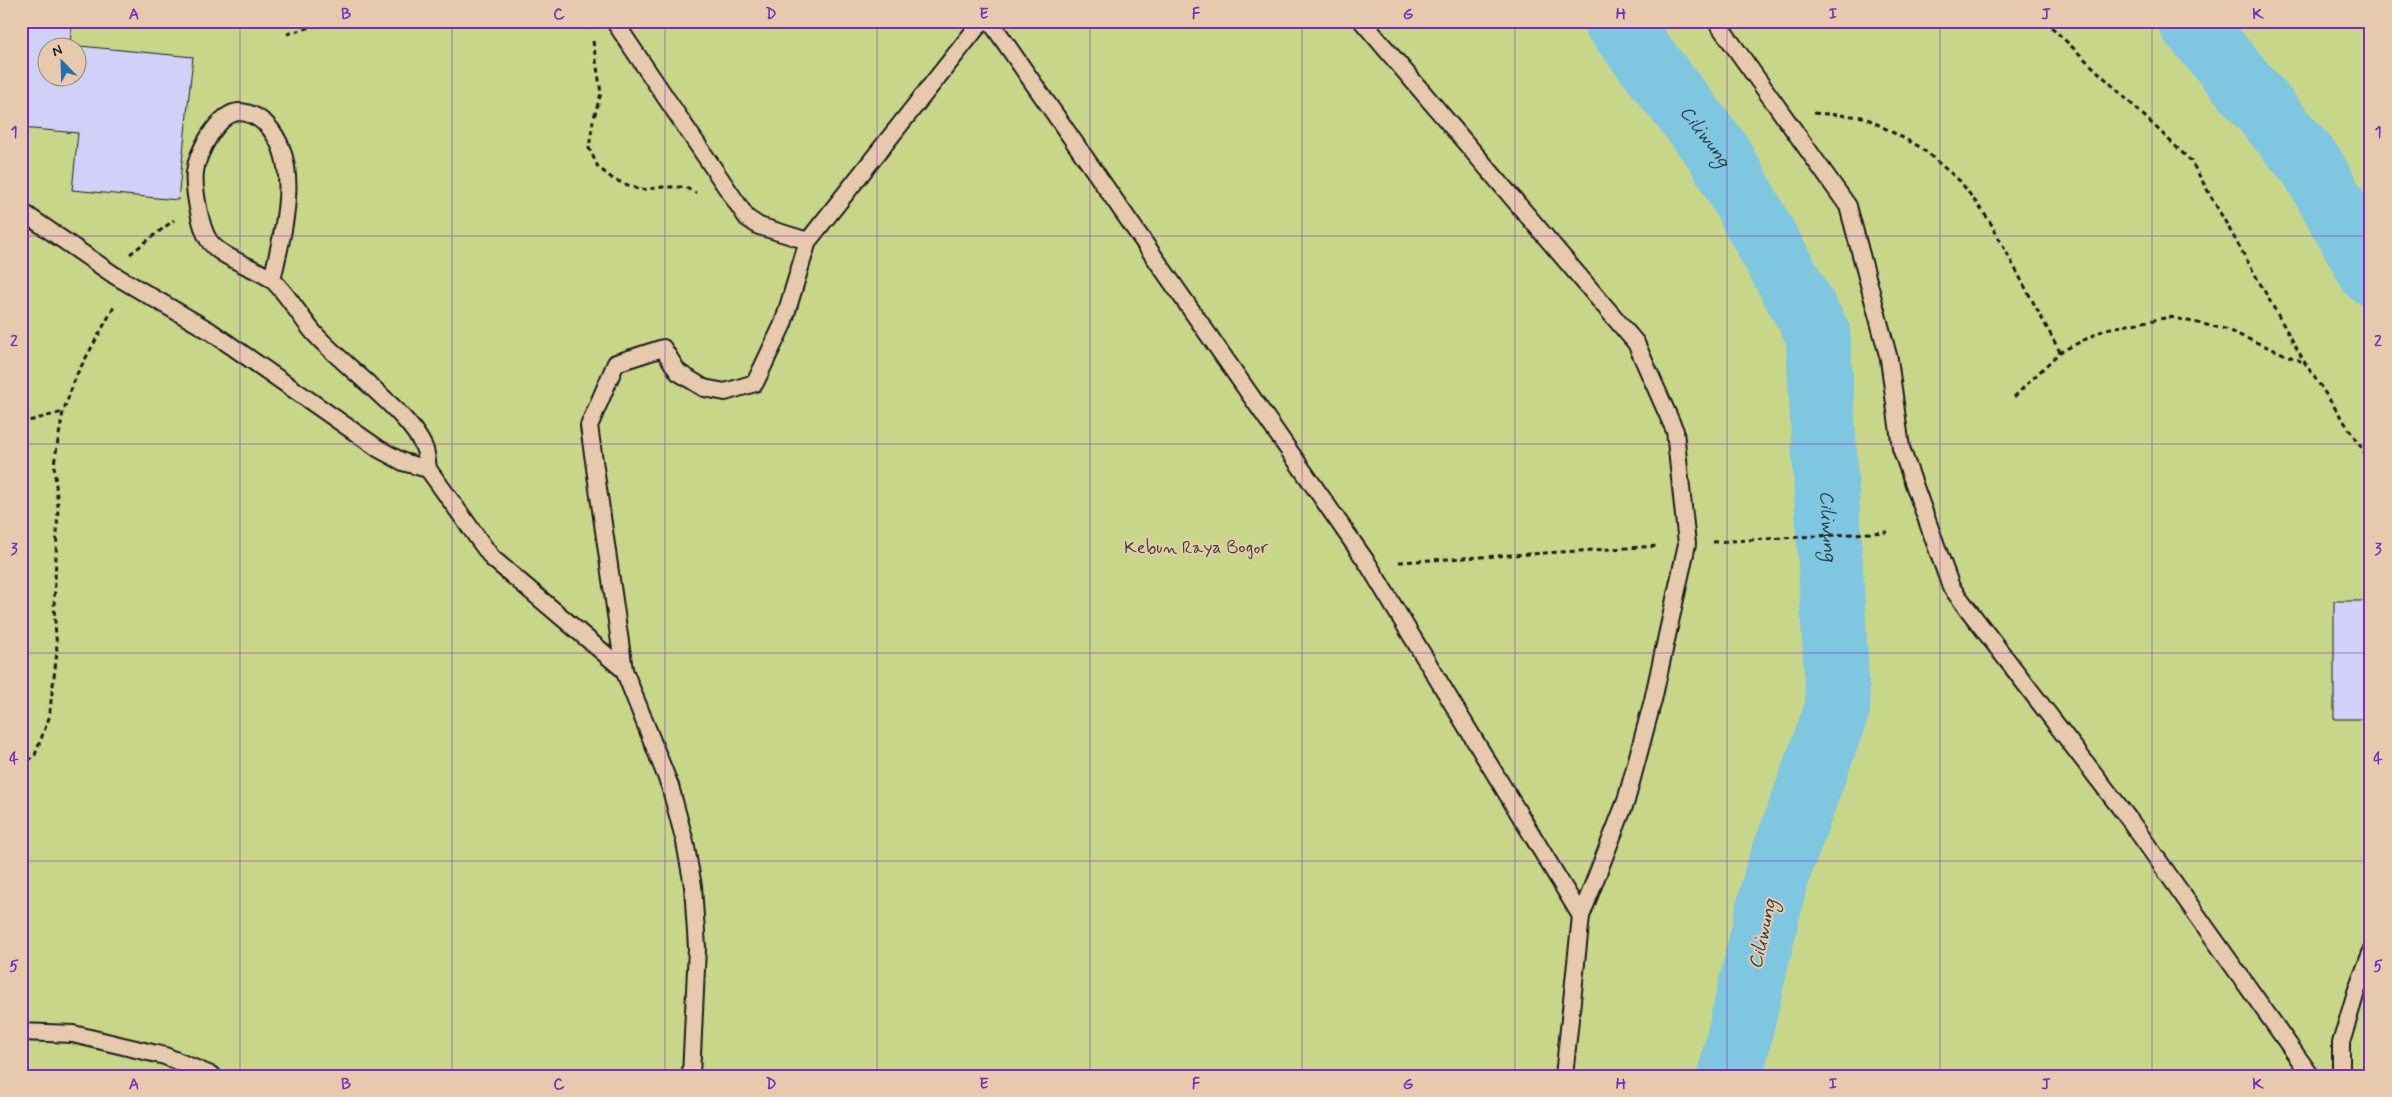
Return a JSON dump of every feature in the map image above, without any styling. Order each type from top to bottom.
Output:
[{"type":"lane","points":[[614,21],[747,218],[759,226],[808,241]]},
{"type":"lane","points":[[691,1076],[697,948],[693,886],[685,842],[670,786],[624,670],[589,426],[616,363],[663,348],[678,372],[704,388],[725,392],[755,383],[783,324],[808,241],[982,21]]},
{"type":"lane","points":[[990,21],[1368,564],[1581,916]]},
{"type":"lane","points":[[1362,21],[1636,343],[1675,431],[1687,544],[1652,700],[1626,801],[1581,916],[1564,1076]]},
{"type":"lane","points":[[1716,21],[1848,206],[1889,359],[1901,448],[1951,587],[2131,822],[2310,1076]]},
{"type":"lane","points":[[272,280],[288,197],[285,162],[276,134],[259,117],[240,112],[224,116],[206,142],[195,172],[196,201],[208,239],[229,256],[272,280],[314,333],[408,423],[425,450],[428,469],[492,558],[624,670]]},
{"type":"lane","points":[[21,211],[114,275],[210,331],[379,449],[403,462],[428,469]]},
{"type":"lane","points":[[2341,1076],[2342,1043],[2356,992],[2371,953]]},
{"type":"lane","points":[[21,1032],[73,1034],[165,1056],[213,1076]]},
{"type":"path","points":[[287,34],[332,21]]},
{"type":"path","points":[[582,21],[591,32],[599,74],[601,93],[592,121],[589,148],[598,167],[613,179],[640,190],[685,187],[702,196]]},
{"type":"path","points":[[2045,21],[2191,162],[2305,363],[2371,462]]},
{"type":"path","points":[[1779,110],[1864,117],[1920,147],[1960,181],[1990,220],[2060,352]]},
{"type":"path","points":[[21,767],[35,755],[49,718],[57,652],[54,606],[58,507],[54,464],[63,412],[77,374],[120,298],[114,275],[133,250],[185,212],[196,201]]},
{"type":"path","points":[[2014,397],[2060,352],[2106,329],[2170,317],[2225,329],[2305,363]]},
{"type":"path","points":[[21,423],[63,412]]},
{"type":"path","points":[[1368,564],[1887,532]]},
{"type":"green space","name":"Kebun Raya Bogor","points":[[21,21],[2371,21],[2371,1076],[21,1076]]},
{"type":"building","points":[[21,21],[72,21],[71,38],[38,38],[38,88],[88,88],[88,47],[193,57],[178,200],[72,190],[78,133],[21,128]]},
{"type":"building","points":[[2334,601],[2371,601],[2371,719],[2334,719]]},
{"type":"waterway","name":"Ciliwung","points":[[1616,21],[1718,152],[1818,334],[1838,707],[1776,877],[1730,1076]]},
{"type":"waterway","points":[[2190,21],[2312,166],[2371,273]]}]
